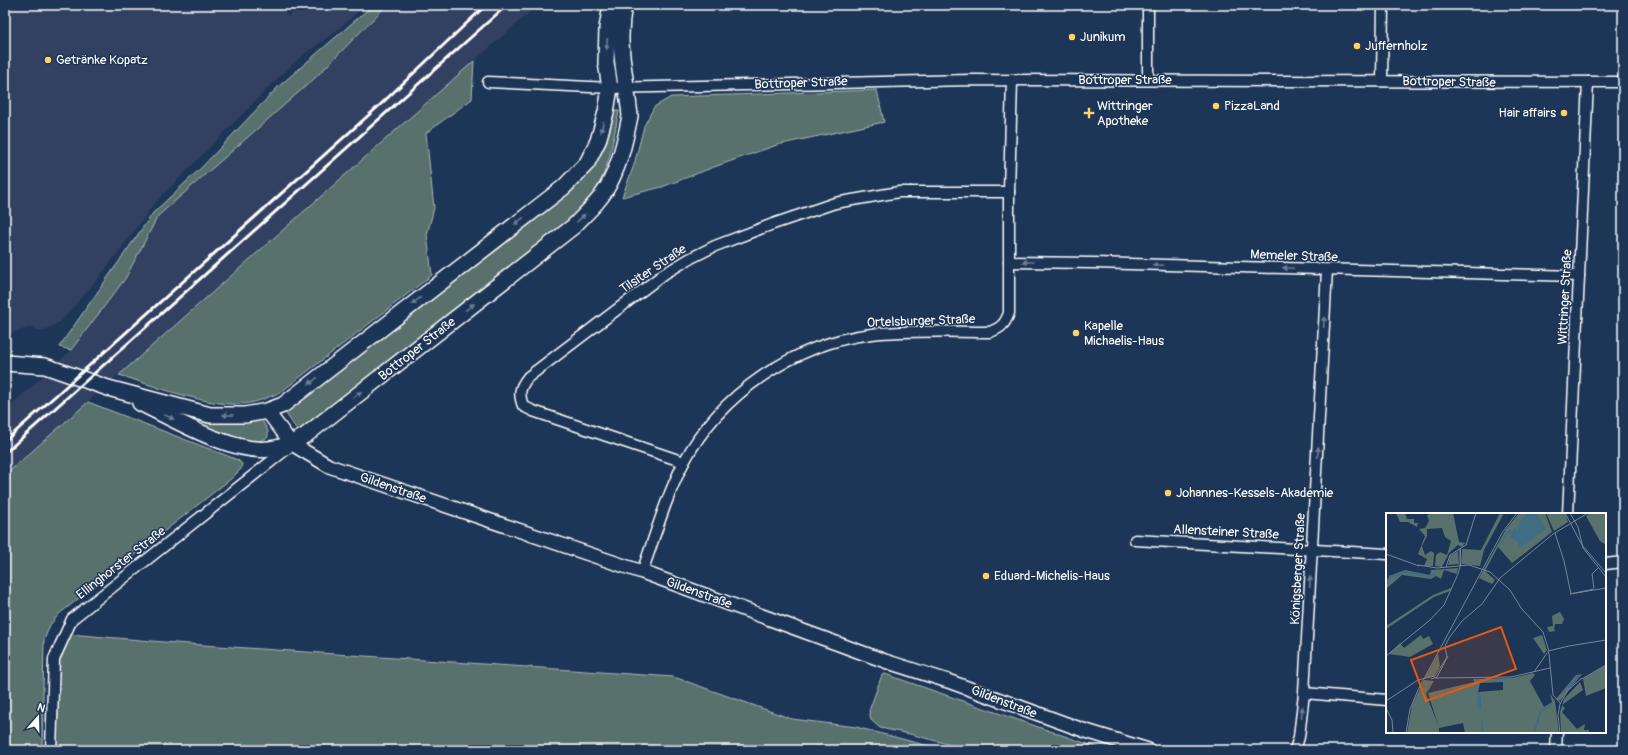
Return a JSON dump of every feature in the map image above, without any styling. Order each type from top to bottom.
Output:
[{"type":"main road","points":[[610,88],[606,62],[607,28],[611,5]]},
{"type":"main road","points":[[624,5],[621,20],[621,49],[622,64],[627,88]]},
{"type":"main road","name":"Bottroper Straße","points":[[5,363],[45,366],[108,388],[210,415],[245,415],[266,411],[282,405],[564,187],[587,163],[598,141],[606,112],[610,88]]},
{"type":"main road","name":"Bottroper Straße","points":[[108,388],[201,433],[244,448],[269,449],[292,444],[306,435],[551,244],[591,209],[605,192],[622,151],[630,116],[627,88]]},
{"type":"street","points":[[1148,5],[1148,80]]},
{"type":"street","points":[[1382,81],[1383,5]]},
{"type":"street","name":"Bottroper Straße","points":[[488,82],[610,88],[875,81],[1012,80],[1623,82]]},
{"type":"street","name":"Ortelsburger Straße","points":[[642,572],[671,491],[684,462],[704,431],[731,401],[763,376],[797,356],[824,346],[871,334],[990,332],[999,329],[1006,322],[1009,313],[1009,192],[1012,80]]},
{"type":"street","name":"Wittringer Straße","points":[[1568,513],[1588,82]]},
{"type":"street","name":"Tilsiter Straße","points":[[684,462],[533,411],[523,406],[520,397],[520,387],[534,372],[664,274],[715,246],[804,213],[859,198],[900,192],[1009,192]]},
{"type":"street","name":"Memeler Straße","points":[[1009,262],[1579,276]]},
{"type":"street","name":"Königsberger Straße","points":[[1296,750],[1304,693],[1327,270]]},
{"type":"street","name":"Gildenstraße","points":[[266,411],[292,444],[329,466],[642,572],[885,661],[948,680],[1083,730],[1148,750]]},
{"type":"street","name":"Ellinghorster Straße","points":[[51,750],[54,659],[72,619],[292,444]]},
{"type":"street","name":"Allensteiner Straße","points":[[1135,540],[1386,554]]},
{"type":"street","points":[[1606,564],[1623,562]]},
{"type":"street","points":[[1304,693],[1386,700]]},
{"type":"street","points":[[1556,750],[1557,733]]},
{"type":"shaded area","points":[[5,5],[277,5],[288,16],[302,5],[366,5],[335,32],[302,56],[274,82],[156,202],[98,279],[60,322],[44,331],[36,330],[34,326],[5,336]]},
{"type":"shaded area","points":[[387,5],[538,5],[5,475],[5,411],[71,350],[125,279],[158,216],[315,78]]},
{"type":"green space","points":[[373,5],[387,5],[315,78],[158,216],[125,279],[71,350],[59,347],[153,213],[201,168],[278,87]]},
{"type":"green space","points":[[474,61],[472,99],[426,133],[434,208],[427,235],[432,275],[281,392],[260,400],[239,404],[211,402],[179,394],[119,375]]},
{"type":"green space","points":[[877,90],[884,122],[777,145],[662,187],[622,197],[634,165],[644,126],[654,107],[671,97]]},
{"type":"green space","points":[[613,111],[619,111],[606,169],[588,202],[575,216],[302,429],[299,430],[295,427],[285,412],[585,175]]},
{"type":"green space","points":[[132,397],[262,420],[268,431],[268,437],[258,441],[240,441]]},
{"type":"green space","points":[[88,402],[238,460],[242,464],[241,469],[232,478],[59,614],[50,625],[44,640],[42,750],[5,750],[5,475]]},
{"type":"green space","points":[[69,634],[188,644],[674,677],[792,719],[856,727],[944,750],[56,750],[58,660]]},
{"type":"green space","points":[[885,674],[1105,750],[970,750],[910,734],[880,728],[871,720],[869,711],[882,675]]},
{"type":"railway","points":[[5,441],[380,105],[486,5]]},
{"type":"railway","points":[[5,453],[507,5]]},
{"type":"place","name":"Junikum","points":[[1072,37]]},
{"type":"place","name":"Juffernholz","points":[[1357,46]]},
{"type":"place","name":"Getränke Kopatz","points":[[48,60]]},
{"type":"place","name":"PizzaLand","points":[[1216,106]]},
{"type":"place","name":"Wittringer Apotheke","points":[[1089,113]]},
{"type":"place","name":"Hair affairs","points":[[1564,113]]},
{"type":"place","name":"Kapelle Michaelis-Haus","points":[[1076,333]]},
{"type":"place","name":"Johannes-Kessels-Akademie","points":[[1168,493]]},
{"type":"place","name":"Eduard-Michelis-Haus","points":[[986,576]]}]
